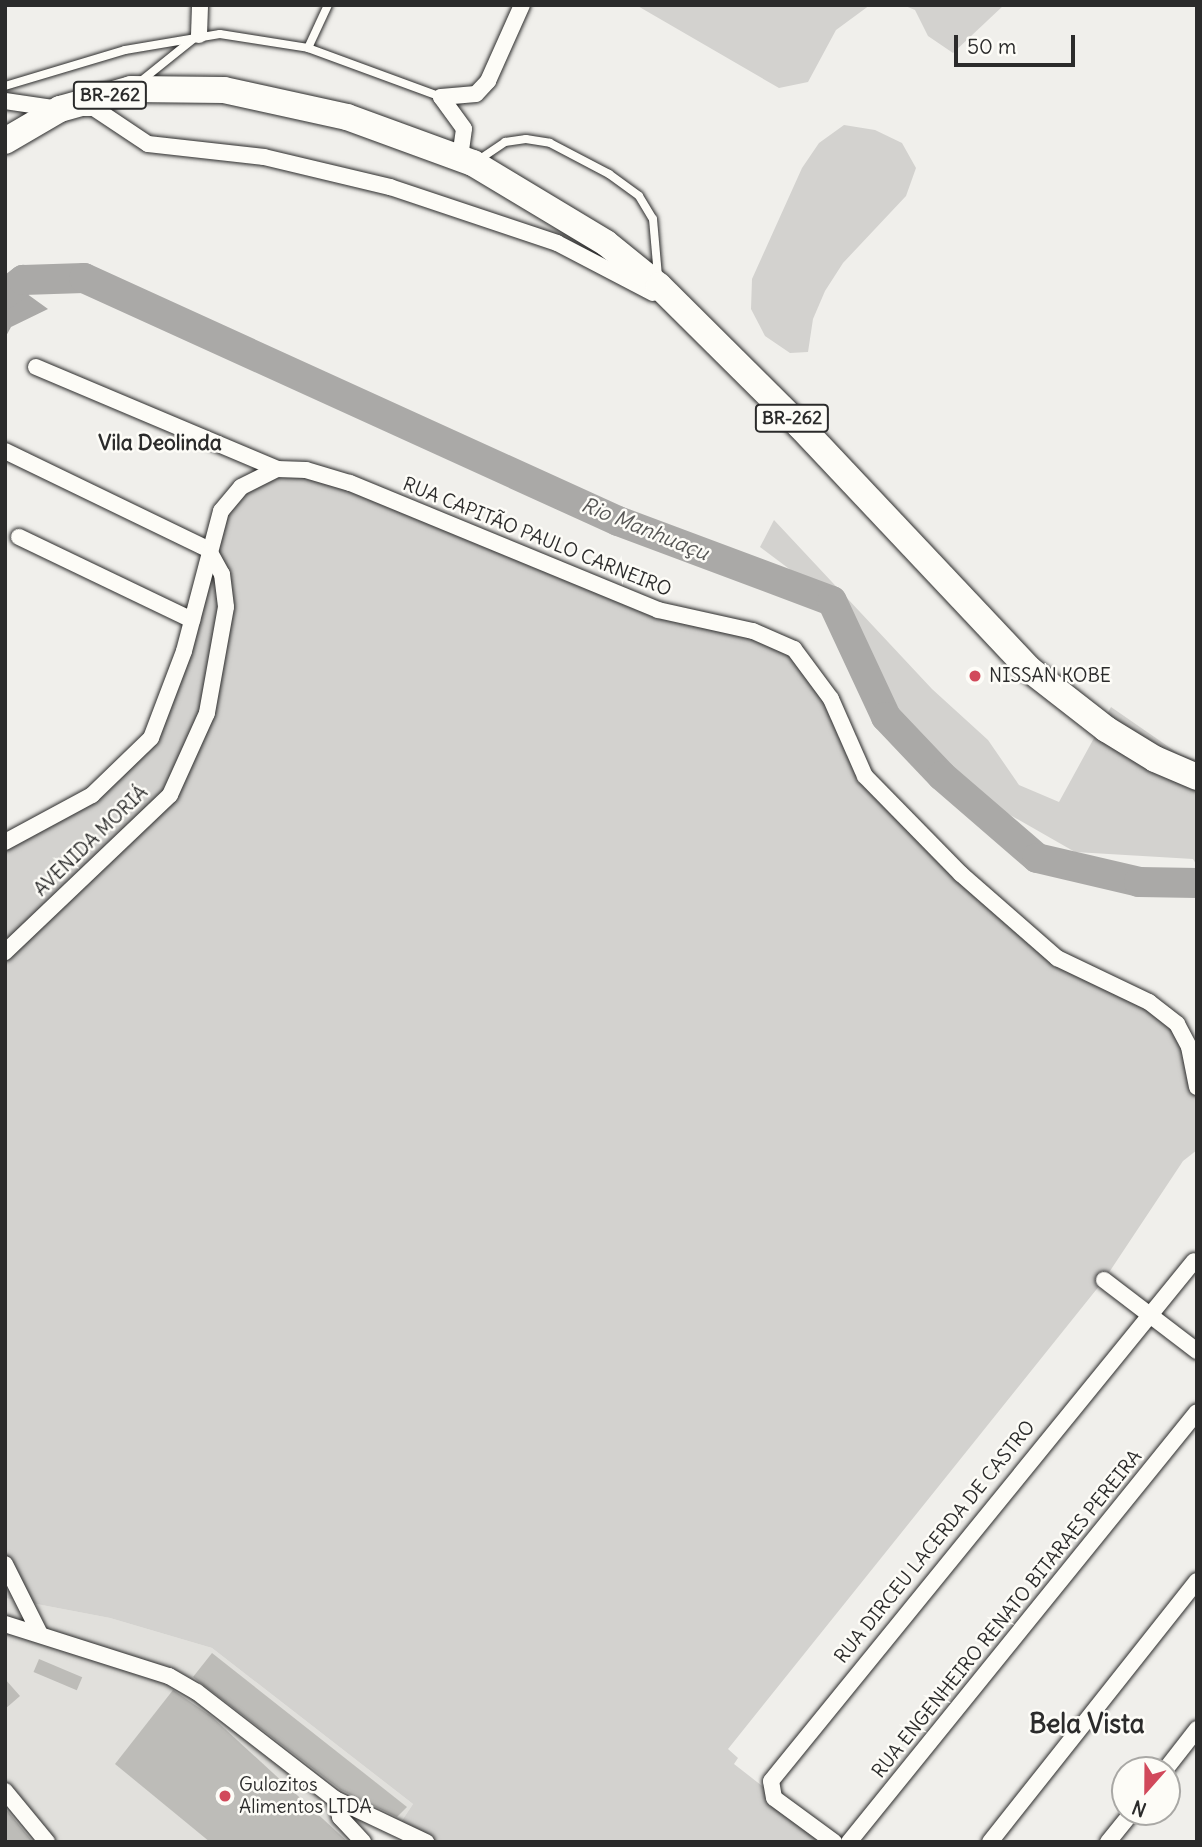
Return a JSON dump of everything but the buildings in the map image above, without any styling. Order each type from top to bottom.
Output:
[{"type":"highway","name":"BR-262","points":[[5,141],[60,109],[131,89],[224,90],[283,100],[386,129],[467,160],[606,243],[668,294],[1029,669],[1106,729],[1155,759],[1197,777]]},
{"type":"street","points":[[199,35],[200,5]]},
{"type":"street","points":[[441,97],[476,94],[488,81],[522,5]]},
{"type":"street","points":[[441,97],[464,129],[467,160]]},
{"type":"street","points":[[5,101],[60,109],[94,108],[148,144],[264,157],[390,187],[557,243],[668,294]]},
{"type":"street","points":[[36,367],[277,469]]},
{"type":"street","points":[[5,452],[208,549]]},
{"type":"street","points":[[5,842],[92,795],[143,748],[169,698],[220,511],[241,487],[277,469]]},
{"type":"street","name":"RUA CAPITÃO PAULO CARNEIRO","points":[[277,469],[306,470],[350,484],[658,611],[753,631],[794,649],[831,699],[865,776],[961,874],[1057,958],[1149,1002],[1177,1024],[1189,1047],[1197,1087]]},
{"type":"street","points":[[19,537],[191,620]]},
{"type":"street","name":"AVENIDA MORIÁ","points":[[5,952],[145,823],[185,770],[207,713],[226,607],[222,574],[208,549]]},
{"type":"street","name":"RUA DIRCEU LACERDA DE CASTRO","points":[[834,1842],[774,1798],[771,1781],[1148,1314],[1196,1262]]},
{"type":"street","points":[[1104,1280],[1197,1350]]},
{"type":"street","name":"RUA ENGENHEIRO RENATO BITARAES PEREIRA","points":[[849,1842],[1197,1412]]},
{"type":"street","points":[[5,1563],[40,1634]]},
{"type":"street","points":[[990,1842],[1197,1581]]},
{"type":"street","points":[[5,1624],[169,1676],[188,1686],[335,1799],[426,1842]]},
{"type":"street","points":[[1176,1756],[1197,1729]]},
{"type":"street","points":[[5,1791],[47,1842]]},
{"type":"street","points":[[335,1799],[340,1817],[363,1842]]},
{"type":"street","points":[[1108,1842],[1121,1826]]},
{"type":"lane","points":[[308,48],[328,5]]},
{"type":"lane","points":[[5,86],[125,50],[199,35],[220,34],[308,48],[441,97]]},
{"type":"lane","points":[[131,89],[199,35]]},
{"type":"lane","points":[[467,160],[505,142],[526,139],[550,143],[609,174],[639,196],[653,219],[668,294]]},
{"type":"shaded area","points":[[636,5],[870,5],[836,30],[808,82],[779,88]]},
{"type":"shaded area","points":[[903,5],[1004,5],[953,53],[928,36],[915,10]]},
{"type":"shaded area","points":[[844,125],[875,130],[902,143],[916,168],[906,196],[843,263],[825,291],[813,319],[808,352],[790,353],[765,336],[751,309],[752,279],[802,168],[819,143]]},
{"type":"shaded area","points":[[5,278],[48,309],[11,327],[5,338]]},
{"type":"shaded area","points":[[306,470],[551,569],[794,649],[865,776],[1057,958],[1177,1024],[1197,1087],[1197,1150],[1183,1161],[1104,1280],[728,1749],[738,1758],[734,1764],[834,1842],[426,1842],[397,1828],[413,1804],[212,1648],[110,1618],[5,1598],[5,842],[92,795],[151,738],[221,511],[258,477]]},
{"type":"shaded area","points":[[774,520],[932,689],[988,740],[1019,785],[1059,802],[1111,707],[1179,754],[1197,760],[1197,866],[1193,859],[1075,852],[942,776],[886,717],[832,601],[760,547]]},
{"type":"shaded area","points":[[5,1598],[110,1618],[212,1648],[413,1804],[397,1828],[335,1800],[363,1842],[5,1842]]},
{"type":"waterway","name":"Rio Manhuaçu","points":[[5,294],[23,280],[84,278],[618,521],[832,601],[886,717],[942,776],[1037,858],[1139,882],[1197,883]]},
{"type":"place","name":"NISSAN KOBE","points":[[975,676]]},
{"type":"place","name":"Gulozitos Alimentos LTDA","points":[[225,1796]]},
{"type":"district","name":"Vila Deolinda","points":[[160,443]]},
{"type":"district","name":"Bela Vista","points":[[1087,1724]]}]
